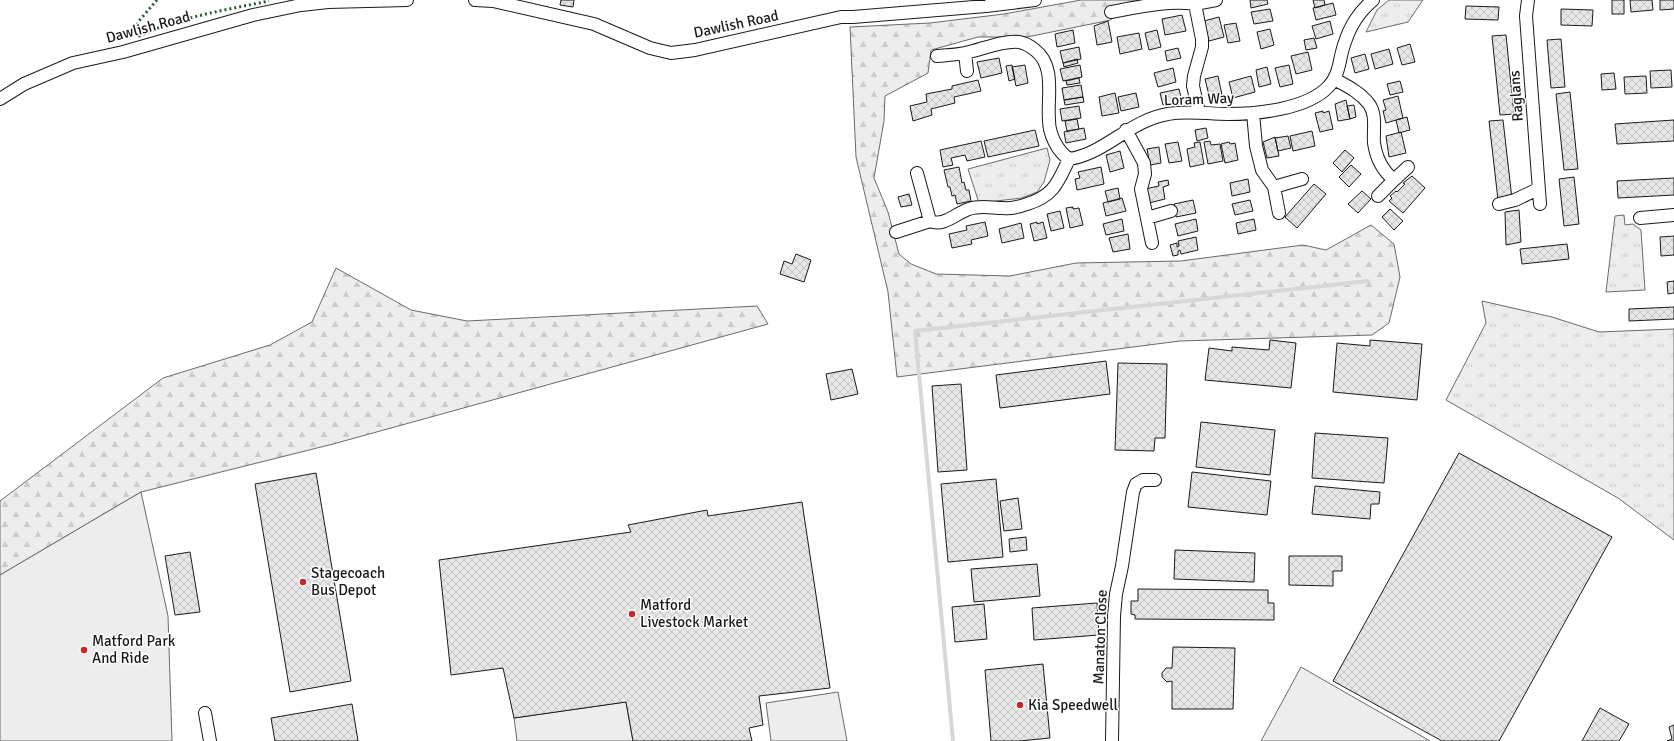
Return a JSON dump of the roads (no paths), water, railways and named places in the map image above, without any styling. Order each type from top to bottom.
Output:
[{"type":"street","name":"Dawlish Road","points":[[0,99],[24,84],[73,63],[123,52],[253,15],[301,5],[328,2],[406,0]]},
{"type":"street","name":"Dawlish Road","points":[[475,0],[493,1],[594,24],[650,48],[671,53],[695,50],[841,17],[986,6],[1034,0]]},
{"type":"street","points":[[1111,12],[1173,0],[1195,4],[1216,0]]},
{"type":"street","name":"Loram Way","points":[[1070,159],[1102,146],[1144,120],[1168,114],[1199,112],[1228,114],[1253,113],[1284,108],[1311,99],[1321,93],[1334,79],[1350,27],[1355,18],[1373,0]]},
{"type":"street","name":"Raglans","points":[[1528,0],[1526,16],[1540,204]]},
{"type":"street","points":[[1195,4],[1202,39],[1202,47],[1194,76],[1194,86],[1199,112]]},
{"type":"street","points":[[896,232],[930,221],[933,223],[945,221],[961,212],[976,207],[1009,208],[1039,201],[1053,190],[1070,159],[1064,155],[1051,134],[1048,119],[1049,80],[1047,66],[1042,56],[1028,45],[1017,42],[992,46],[965,53],[937,56]]},
{"type":"street","points":[[965,53],[967,71]]},
{"type":"street","points":[[1334,79],[1358,92],[1369,103],[1374,117],[1374,143],[1379,160],[1388,175],[1394,180]]},
{"type":"street","points":[[1253,113],[1256,146],[1262,170],[1274,187],[1279,212]]},
{"type":"street","points":[[1126,130],[1144,163],[1145,174],[1141,189],[1152,242]]},
{"type":"street","points":[[1378,196],[1408,167]]},
{"type":"street","points":[[917,173],[930,221]]},
{"type":"street","points":[[1274,187],[1302,179]]},
{"type":"street","points":[[1499,204],[1515,200],[1538,190]]},
{"type":"street","points":[[1147,218],[1171,211]]},
{"type":"street","points":[[1640,218],[1674,214]]},
{"type":"street","name":"Manaton Close","points":[[1112,741],[1114,616],[1116,594],[1122,566],[1133,492],[1136,484],[1143,480],[1155,480]]},
{"type":"street","points":[[204,713],[210,741]]},
{"type":"waterway","points":[[953,741],[915,331],[1368,281]]},
{"type":"place","name":"Stagecoach Bus Depot","points":[[303,582]]},
{"type":"place","name":"Matford Livestock Market","points":[[632,614]]},
{"type":"place","name":"Matford Park And Ride","points":[[84,650]]},
{"type":"place","name":"Kia Speedwell","points":[[1020,705]]}]
